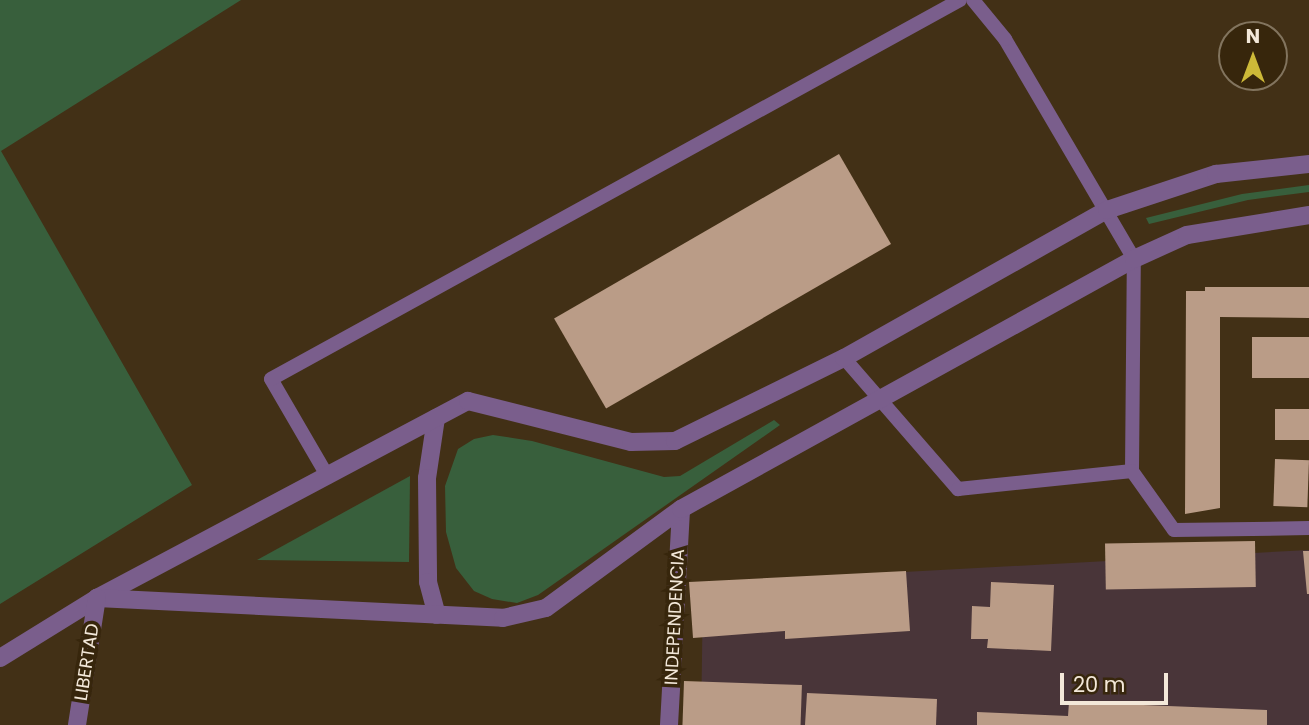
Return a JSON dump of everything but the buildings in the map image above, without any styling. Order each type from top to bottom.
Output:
[{"type":"street","points":[[0,658],[97,598],[468,401],[631,442],[675,441],[844,358],[1107,210],[1216,174],[1309,164]]},
{"type":"street","points":[[97,598],[503,618],[546,608],[681,509],[1134,259],[1187,235],[1261,219],[1309,215]]},
{"type":"street","points":[[436,418],[427,491],[428,582],[437,615]]},
{"type":"street","name":"INDEPENDENCIA","points":[[669,725],[681,509]]},
{"type":"street","name":"LIBERTAD","points":[[77,725],[97,598]]},
{"type":"lane","points":[[327,477],[271,379],[960,0]]},
{"type":"lane","points":[[973,0],[1005,39],[1134,259],[1132,471],[1174,530],[1309,528]]},
{"type":"lane","points":[[844,358],[958,489],[1132,471]]},
{"type":"shaded area","points":[[1309,550],[1309,725],[701,725],[703,588],[758,580]]},
{"type":"green space","points":[[0,0],[241,0],[1,151],[192,485],[0,604]]},
{"type":"green space","points":[[1309,185],[1309,192],[1248,200],[1149,224],[1146,218],[1242,194]]},
{"type":"green space","points":[[774,420],[780,425],[538,595],[517,603],[492,599],[474,591],[456,568],[446,532],[445,486],[458,449],[474,439],[493,435],[532,441],[664,477],[680,476]]},
{"type":"green space","points":[[410,476],[409,562],[257,560]]}]
